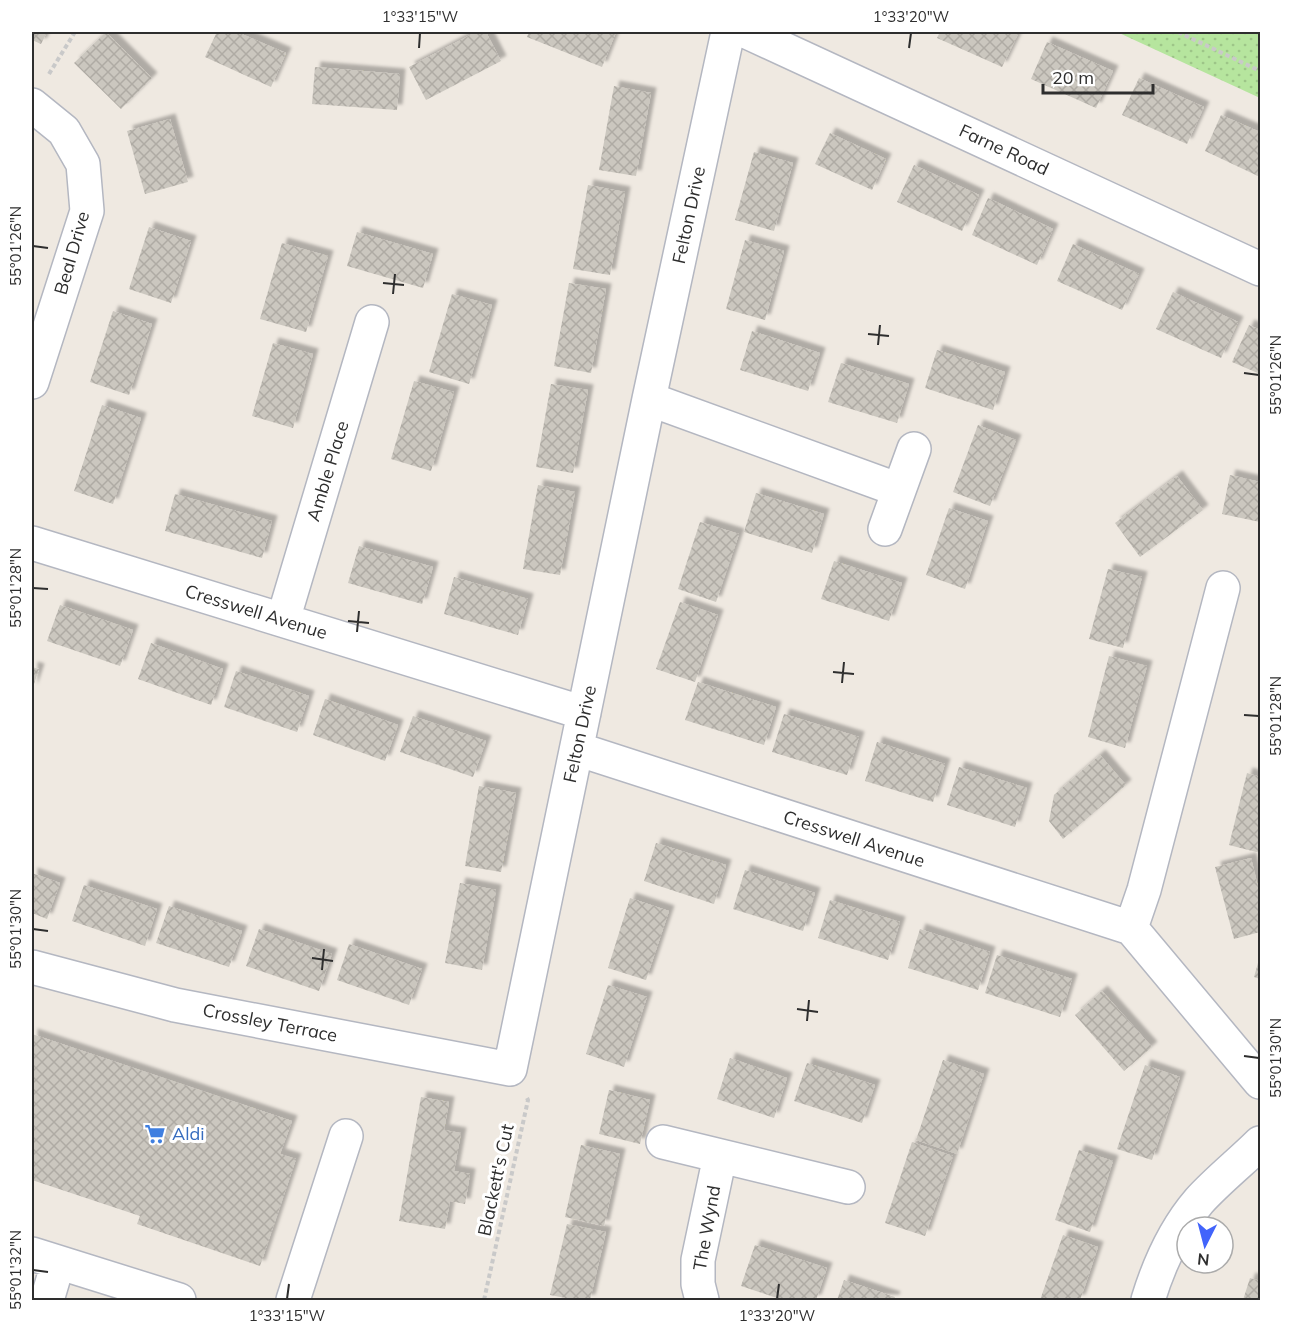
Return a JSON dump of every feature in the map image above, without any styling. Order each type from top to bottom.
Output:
[{"type":"street","name":"Felton Drive","points":[[510,1069],[649,399],[728,32]]},
{"type":"street","name":"Farne Road","points":[[747,32],[1260,269]]},
{"type":"street","name":"Beal Drive","points":[[32,382],[87,211],[83,164],[38,93]]},
{"type":"street","name":"Amble Place","points":[[283,620],[372,322]]},
{"type":"street","points":[[649,399],[899,490]]},
{"type":"street","points":[[885,529],[914,449]]},
{"type":"street","name":"Cresswell Avenue","points":[[32,543],[584,713]]},
{"type":"street","points":[[1223,588],[1144,890],[1131,928],[1260,1082]]},
{"type":"street","name":"Cresswell Avenue","points":[[577,749],[1131,928]]},
{"type":"street","name":"Crossley Terrace","points":[[32,967],[175,1005],[510,1069]]},
{"type":"street","points":[[293,1300],[346,1136]]},
{"type":"street","points":[[663,1142],[848,1187]]},
{"type":"street","points":[[1148,1300],[1165,1252],[1178,1230],[1200,1201],[1260,1143]]},
{"type":"street","name":"The Wynd","points":[[702,1300],[698,1284],[698,1260],[720,1156]]},
{"type":"street","points":[[46,1300],[45,1258],[179,1300]]},
{"type":"path","points":[[38,93],[75,32]]},
{"type":"path","points":[[1178,32],[1260,72]]},
{"type":"path","name":"Blackett's Cut","points":[[484,1300],[528,1100],[510,1069]]},
{"type":"green space","points":[[1117,32],[1260,32],[1260,98]]},
{"type":"building","points":[[32,32],[47,32],[41,44],[32,40]]},
{"type":"building","points":[[106,32],[152,78],[121,109],[74,63]]},
{"type":"building","points":[[217,32],[237,32],[286,53],[271,87],[205,57]]},
{"type":"building","points":[[476,32],[486,32],[501,61],[426,100],[409,67]]},
{"type":"building","points":[[529,32],[616,32],[602,67],[527,37]]},
{"type":"building","points":[[940,32],[1019,32],[1002,67],[937,38]]},
{"type":"building","points":[[1047,42],[1113,71],[1096,108],[1031,79]]},
{"type":"building","points":[[315,67],[400,74],[397,110],[312,104]]},
{"type":"building","points":[[1139,78],[1204,107],[1187,144],[1122,115]]},
{"type":"building","points":[[614,86],[651,93],[636,176],[599,170]]},
{"type":"building","points":[[1221,115],[1260,132],[1260,177],[1205,151]]},
{"type":"building","points":[[170,119],[188,182],[145,194],[127,131]]},
{"type":"building","points":[[830,133],[886,159],[872,190],[815,164]]},
{"type":"building","points":[[754,152],[793,163],[774,231],[735,220]]},
{"type":"building","points":[[914,165],[979,195],[962,231],[897,202]]},
{"type":"building","points":[[588,185],[625,192],[610,275],[573,269]]},
{"type":"building","points":[[988,198],[1053,229],[1037,265],[972,235]]},
{"type":"building","points":[[149,227],[191,241],[171,303],[129,289]]},
{"type":"building","points":[[357,232],[433,254],[423,288],[347,266]]},
{"type":"building","points":[[745,240],[784,251],[765,320],[726,309]]},
{"type":"building","points":[[282,243],[328,256],[306,332],[260,319]]},
{"type":"building","points":[[1073,244],[1139,274],[1122,310],[1057,281]]},
{"type":"building","points":[[569,283],[606,289],[591,373],[554,366]]},
{"type":"building","points":[[1173,292],[1238,322],[1221,358],[1156,329]]},
{"type":"building","points":[[452,294],[492,305],[469,384],[429,372]]},
{"type":"building","points":[[113,311],[152,324],[129,395],[90,382]]},
{"type":"building","points":[[1249,325],[1260,330],[1260,374],[1232,362]]},
{"type":"building","points":[[752,331],[820,353],[808,391],[740,370]]},
{"type":"building","points":[[273,343],[313,354],[293,428],[252,416]]},
{"type":"building","points":[[937,350],[1005,372],[993,410],[925,388]]},
{"type":"building","points":[[841,363],[909,384],[897,423],[828,402]]},
{"type":"building","points":[[414,381],[454,392],[431,471],[391,459]]},
{"type":"building","points":[[551,384],[588,390],[573,473],[536,467]]},
{"type":"building","points":[[102,405],[141,418],[113,504],[74,491]]},
{"type":"building","points":[[978,425],[1016,440],[990,506],[953,492]]},
{"type":"building","points":[[1230,475],[1260,482],[1260,522],[1222,514]]},
{"type":"building","points":[[1177,476],[1203,510],[1140,557],[1115,523]]},
{"type":"building","points":[[538,485],[575,492],[560,575],[523,569]]},
{"type":"building","points":[[756,493],[824,514],[812,553],[744,532]]},
{"type":"building","points":[[175,494],[272,521],[262,558],[165,531]]},
{"type":"building","points":[[949,508],[988,521],[965,589],[926,575]]},
{"type":"building","points":[[700,522],[739,534],[716,602],[678,589]]},
{"type":"building","points":[[359,546],[433,567],[422,604],[348,583]]},
{"type":"building","points":[[834,561],[902,583],[889,621],[821,599]]},
{"type":"building","points":[[1108,569],[1142,577],[1123,648],[1089,639]]},
{"type":"building","points":[[454,577],[528,599],[518,635],[444,614]]},
{"type":"building","points":[[680,602],[718,615],[695,682],[656,669]]},
{"type":"building","points":[[60,605],[133,630],[120,666],[47,641]]},
{"type":"building","points":[[151,643],[223,669],[211,705],[138,679]]},
{"type":"building","points":[[1109,656],[1147,666],[1125,748],[1088,737]]},
{"type":"building","points":[[32,667],[39,669],[32,690]]},
{"type":"building","points":[[236,671],[309,696],[297,732],[224,707]]},
{"type":"building","points":[[698,682],[776,707],[764,745],[685,720]]},
{"type":"building","points":[[325,699],[398,725],[385,761],[313,735]]},
{"type":"building","points":[[784,714],[859,737],[847,775],[772,752]]},
{"type":"building","points":[[413,716],[486,741],[473,777],[400,752]]},
{"type":"building","points":[[877,742],[945,764],[933,802],[865,781]]},
{"type":"building","points":[[1100,755],[1126,785],[1063,839],[1049,821],[1054,795]]},
{"type":"building","points":[[959,767],[1027,788],[1015,827],[947,805]]},
{"type":"building","points":[[1247,773],[1260,777],[1260,853],[1229,845]]},
{"type":"building","points":[[479,786],[516,793],[501,872],[465,866]]},
{"type":"building","points":[[656,843],[726,865],[714,904],[644,881]]},
{"type":"building","points":[[1251,858],[1260,895],[1260,932],[1234,939],[1215,867]]},
{"type":"building","points":[[745,870],[815,893],[803,931],[733,909]]},
{"type":"building","points":[[32,873],[60,883],[47,919],[32,913]]},
{"type":"building","points":[[460,883],[496,890],[482,970],[445,963]]},
{"type":"building","points":[[84,885],[157,909],[145,946],[72,921]]},
{"type":"building","points":[[630,898],[669,911],[646,980],[608,968]]},
{"type":"building","points":[[830,900],[900,922],[888,960],[818,938]]},
{"type":"building","points":[[169,906],[242,931],[229,967],[156,943]]},
{"type":"building","points":[[259,929],[332,954],[319,991],[246,966]]},
{"type":"building","points":[[920,929],[990,952],[978,990],[908,968]]},
{"type":"building","points":[[349,944],[422,969],[409,1005],[337,980]]},
{"type":"building","points":[[997,955],[1072,979],[1060,1017],[985,993]]},
{"type":"building","points":[[1260,956],[1260,979],[1254,977]]},
{"type":"building","points":[[608,985],[647,997],[624,1067],[586,1054]]},
{"type":"building","points":[[1102,991],[1152,1047],[1124,1071],[1075,1015]]},
{"type":"building","points":[[32,1034],[292,1121],[280,1154],[296,1159],[260,1266],[137,1224],[140,1216],[32,1180]]},
{"type":"building","points":[[730,1058],[787,1078],[774,1118],[717,1099]]},
{"type":"building","points":[[943,1060],[984,1074],[957,1154],[916,1140]]},
{"type":"building","points":[[807,1063],[875,1085],[862,1123],[794,1101]]},
{"type":"building","points":[[1145,1065],[1180,1077],[1152,1160],[1117,1149]]},
{"type":"building","points":[[609,1090],[650,1100],[640,1144],[599,1134]]},
{"type":"building","points":[[421,1097],[449,1102],[444,1130],[461,1133],[454,1171],[470,1174],[465,1204],[450,1201],[445,1229],[399,1221]]},
{"type":"building","points":[[912,1142],[953,1156],[925,1236],[885,1223]]},
{"type":"building","points":[[581,1145],[620,1154],[604,1226],[565,1217]]},
{"type":"building","points":[[1079,1150],[1113,1161],[1090,1232],[1055,1220]]},
{"type":"building","points":[[567,1224],[606,1232],[590,1300],[550,1295]]},
{"type":"building","points":[[1063,1235],[1098,1247],[1080,1300],[1040,1300]]},
{"type":"building","points":[[755,1245],[827,1268],[816,1300],[783,1300],[741,1286]]},
{"type":"building","points":[[1250,1278],[1260,1281],[1260,1300],[1243,1300]]},
{"type":"building","points":[[844,1280],[895,1297],[894,1300],[837,1300]]},
{"type":"place","name":"Aldi","points":[[155,1134]]}]
